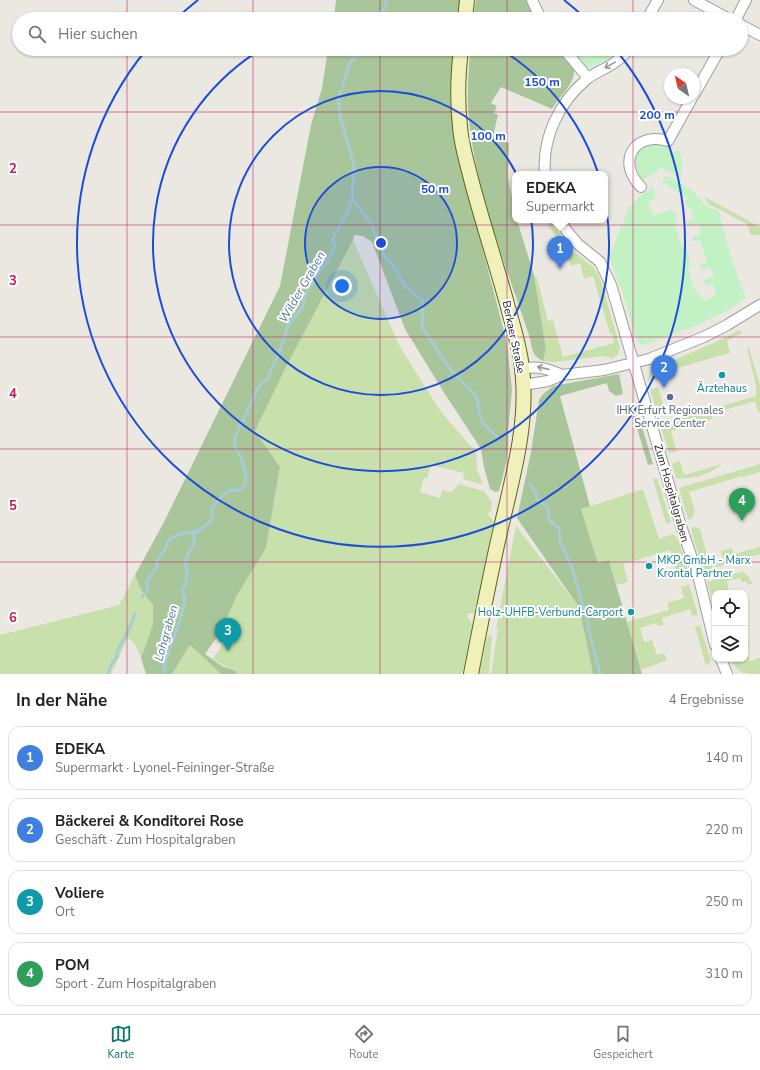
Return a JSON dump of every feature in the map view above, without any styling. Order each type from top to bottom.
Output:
[{"type":"main road","points":[[466,12],[467,0]]},
{"type":"main road","name":"Berkaer Straße","points":[[460,56],[458,82],[460,127],[476,199],[506,299],[519,350],[523,385],[523,409],[517,457],[485,599],[471,674]]},
{"type":"street","points":[[532,0],[538,12]]},
{"type":"street","points":[[651,12],[658,0]]},
{"type":"street","points":[[694,0],[716,12]]},
{"type":"street","points":[[740,12],[746,0]]},
{"type":"street","points":[[748,29],[760,35]]},
{"type":"street","points":[[570,56],[588,78]]},
{"type":"street","points":[[546,171],[546,148],[557,116],[570,97],[588,78],[617,61],[622,56]]},
{"type":"street","points":[[700,84],[716,56]]},
{"type":"street","points":[[641,187],[634,181],[629,170],[630,156],[633,150],[641,142],[652,139],[668,141],[689,104]]},
{"type":"street","name":"Zum Hospitalgraben","points":[[562,223],[572,238],[600,262],[611,285],[633,364],[698,579],[712,633]]},
{"type":"street","points":[[523,385],[548,381],[562,375],[604,370],[633,364],[664,354],[727,326],[760,305]]},
{"type":"street","points":[[522,369],[534,366],[549,369],[562,375]]},
{"type":"street","points":[[722,662],[727,674]]},
{"type":"green space","points":[[336,0],[461,0],[458,12],[335,12]]},
{"type":"green space","points":[[476,0],[526,0],[532,12],[474,12]]},
{"type":"green space","points":[[327,56],[453,56],[450,96],[457,150],[507,343],[512,390],[505,470],[499,491],[495,492],[490,489],[481,449],[405,329],[372,242],[363,236],[354,235],[353,240],[286,367],[255,431],[280,467],[266,548],[236,597],[221,631],[205,654],[222,666],[235,671],[238,674],[221,674],[190,645],[172,674],[146,674],[141,658],[153,624],[153,605],[141,590],[135,575],[164,522],[280,286],[311,125],[322,88]]},
{"type":"green space","points":[[470,56],[564,56],[574,69],[572,80],[552,109],[501,87],[491,103],[497,106],[494,113],[498,115],[494,132],[500,133],[498,141],[509,143],[508,178],[512,197],[512,223],[518,223],[534,275],[546,349],[543,361],[537,357],[533,351],[483,195],[471,137],[468,107]]},
{"type":"green space","points":[[575,56],[583,56],[585,59],[593,56],[614,56],[589,68],[584,67]]},
{"type":"green space","points":[[643,144],[666,144],[673,153],[678,149],[682,163],[680,177],[660,167],[656,172],[641,183],[637,179],[632,157]]},
{"type":"green space","points":[[668,176],[692,190],[706,206],[719,211],[724,233],[746,298],[726,311],[693,327],[642,345],[637,341],[625,300],[609,257],[629,207],[653,187],[656,199],[648,202],[653,216],[672,209],[674,213],[676,212],[677,217],[675,218],[677,223],[675,224],[681,246],[683,246],[685,251],[687,251],[690,261],[688,262],[690,267],[688,268],[694,290],[696,289],[698,295],[700,294],[704,301],[716,295],[713,284],[706,286],[704,280],[714,277],[711,268],[701,270],[700,265],[707,263],[700,240],[693,242],[692,237],[701,234],[698,224],[689,227],[687,221],[694,219],[691,208],[688,209],[685,201],[688,198],[663,183],[664,177]]},
{"type":"green space","points":[[705,197],[760,227],[760,235],[751,235],[747,224],[709,204]]},
{"type":"green space","points":[[553,223],[568,245],[566,249],[558,251],[555,248],[561,243],[548,225]]},
{"type":"green space","points":[[353,240],[399,345],[441,412],[476,452],[477,469],[483,485],[463,479],[464,473],[431,465],[427,479],[424,478],[420,492],[440,498],[442,490],[451,492],[459,484],[484,491],[492,502],[491,512],[488,513],[488,515],[493,520],[493,524],[475,612],[473,614],[468,613],[467,617],[472,625],[463,671],[461,674],[238,674],[213,659],[226,639],[219,634],[236,597],[266,548],[280,467],[255,431],[286,367]]},
{"type":"green space","points":[[576,253],[594,268],[600,278],[620,347],[618,354],[612,359],[604,356],[555,362],[543,361],[546,349],[534,275],[537,278],[548,321],[553,320],[563,357],[614,343],[593,276],[584,279],[580,263],[571,266],[568,255]]},
{"type":"green space","points":[[740,330],[742,333],[727,341],[730,353],[674,369],[660,378],[648,381],[649,373],[655,368]]},
{"type":"green space","points":[[747,348],[749,348],[760,385],[760,412],[758,412],[755,401],[712,414],[712,419],[671,431],[677,452],[669,453],[660,424],[756,396],[756,386]]},
{"type":"green space","points":[[619,374],[623,394],[616,396],[609,391],[607,383],[560,396],[590,506],[581,509],[598,563],[609,560],[642,674],[593,674],[578,606],[517,518],[531,452],[539,400],[542,395],[553,386]]},
{"type":"green space","points":[[658,387],[664,407],[663,411],[657,413],[650,390]]},
{"type":"green space","points":[[636,406],[653,464],[648,465],[631,408]]},
{"type":"green space","points":[[680,461],[684,475],[722,464],[712,471],[700,476],[676,478],[672,464]]},
{"type":"green space","points":[[760,464],[760,472],[689,492],[695,511],[693,517],[688,520],[679,488]]},
{"type":"green space","points":[[657,478],[671,522],[666,524],[653,479]]},
{"type":"green space","points":[[643,489],[659,539],[673,534],[678,539],[689,575],[678,578],[670,550],[623,564],[628,582],[617,585],[609,560],[598,563],[581,509]]},
{"type":"green space","points":[[516,526],[578,606],[593,674],[491,674],[498,629],[496,628]]},
{"type":"green space","points":[[692,527],[700,529],[710,566],[724,562],[721,551],[732,548],[734,554],[760,547],[760,554],[711,569],[711,572],[704,574],[692,533]]},
{"type":"green space","points":[[742,572],[748,576],[752,584],[748,585],[746,581],[742,582],[740,578],[727,581],[729,590],[712,590],[712,600],[707,582]]},
{"type":"green space","points":[[135,575],[141,590],[153,605],[153,624],[141,658],[135,644],[128,638],[111,674],[0,674],[0,635],[119,605]]},
{"type":"green space","points":[[689,584],[698,615],[692,616],[690,609],[662,618],[664,625],[658,626],[656,623],[640,628],[644,642],[652,640],[657,655],[664,653],[667,660],[641,670],[627,622],[669,610],[667,603],[684,598],[681,587]]},
{"type":"green space","points":[[700,625],[711,661],[706,666],[695,627]]},
{"type":"green space","points":[[492,635],[489,674],[479,674],[487,638],[488,636]]},
{"type":"green space","points":[[190,645],[221,674],[172,674]]},
{"type":"green space","points":[[748,655],[750,661],[760,658],[760,674],[745,673],[736,668],[731,662],[748,662]]},
{"type":"waterway","name":"Wilder Graben","points":[[381,12],[386,4],[386,0]]},
{"type":"waterway","name":"Wilder Graben","points":[[142,597],[148,588],[147,582],[157,566],[157,561],[167,546],[167,542],[179,534],[203,528],[212,520],[212,508],[219,499],[228,491],[240,490],[245,485],[246,475],[241,457],[236,449],[234,441],[238,430],[259,386],[269,378],[289,324],[303,307],[305,295],[317,275],[328,261],[335,246],[333,239],[348,211],[352,199],[354,165],[341,120],[338,100],[350,63],[356,56]]},
{"type":"waterway","points":[[352,199],[371,223],[384,256],[396,270],[405,286],[423,301],[422,327],[454,374],[473,392],[478,401],[478,408],[482,422],[499,439]]},
{"type":"waterway","points":[[530,484],[536,493],[538,500],[548,507],[549,520],[559,528],[560,542],[571,565],[600,674]]},
{"type":"waterway","name":"Lohgraben","points":[[163,674],[165,669],[164,664],[180,621],[185,599],[182,591],[186,583],[187,570],[185,563],[194,544],[194,535],[199,530]]},
{"type":"waterway","name":"Wilder Graben","points":[[108,674],[111,665],[117,657],[117,652],[135,614]]},
{"type":"place","name":"EDEKA","points":[[560,269]]},
{"type":"place","name":"Ärztehaus","points":[[722,375]]},
{"type":"place","name":"Bäckerei & Konditorei Rose","points":[[664,388]]},
{"type":"place","name":"IHK Erfurt Regionales Service Center","points":[[670,397]]},
{"type":"place","name":"POM","points":[[742,521]]},
{"type":"place","name":"MKP GmbH - Marx Krontal Partner","points":[[649,566]]},
{"type":"place","name":"Holz-UHFB-Verbund-Carport","points":[[631,612]]},
{"type":"place","name":"Voliere","points":[[228,651]]}]
